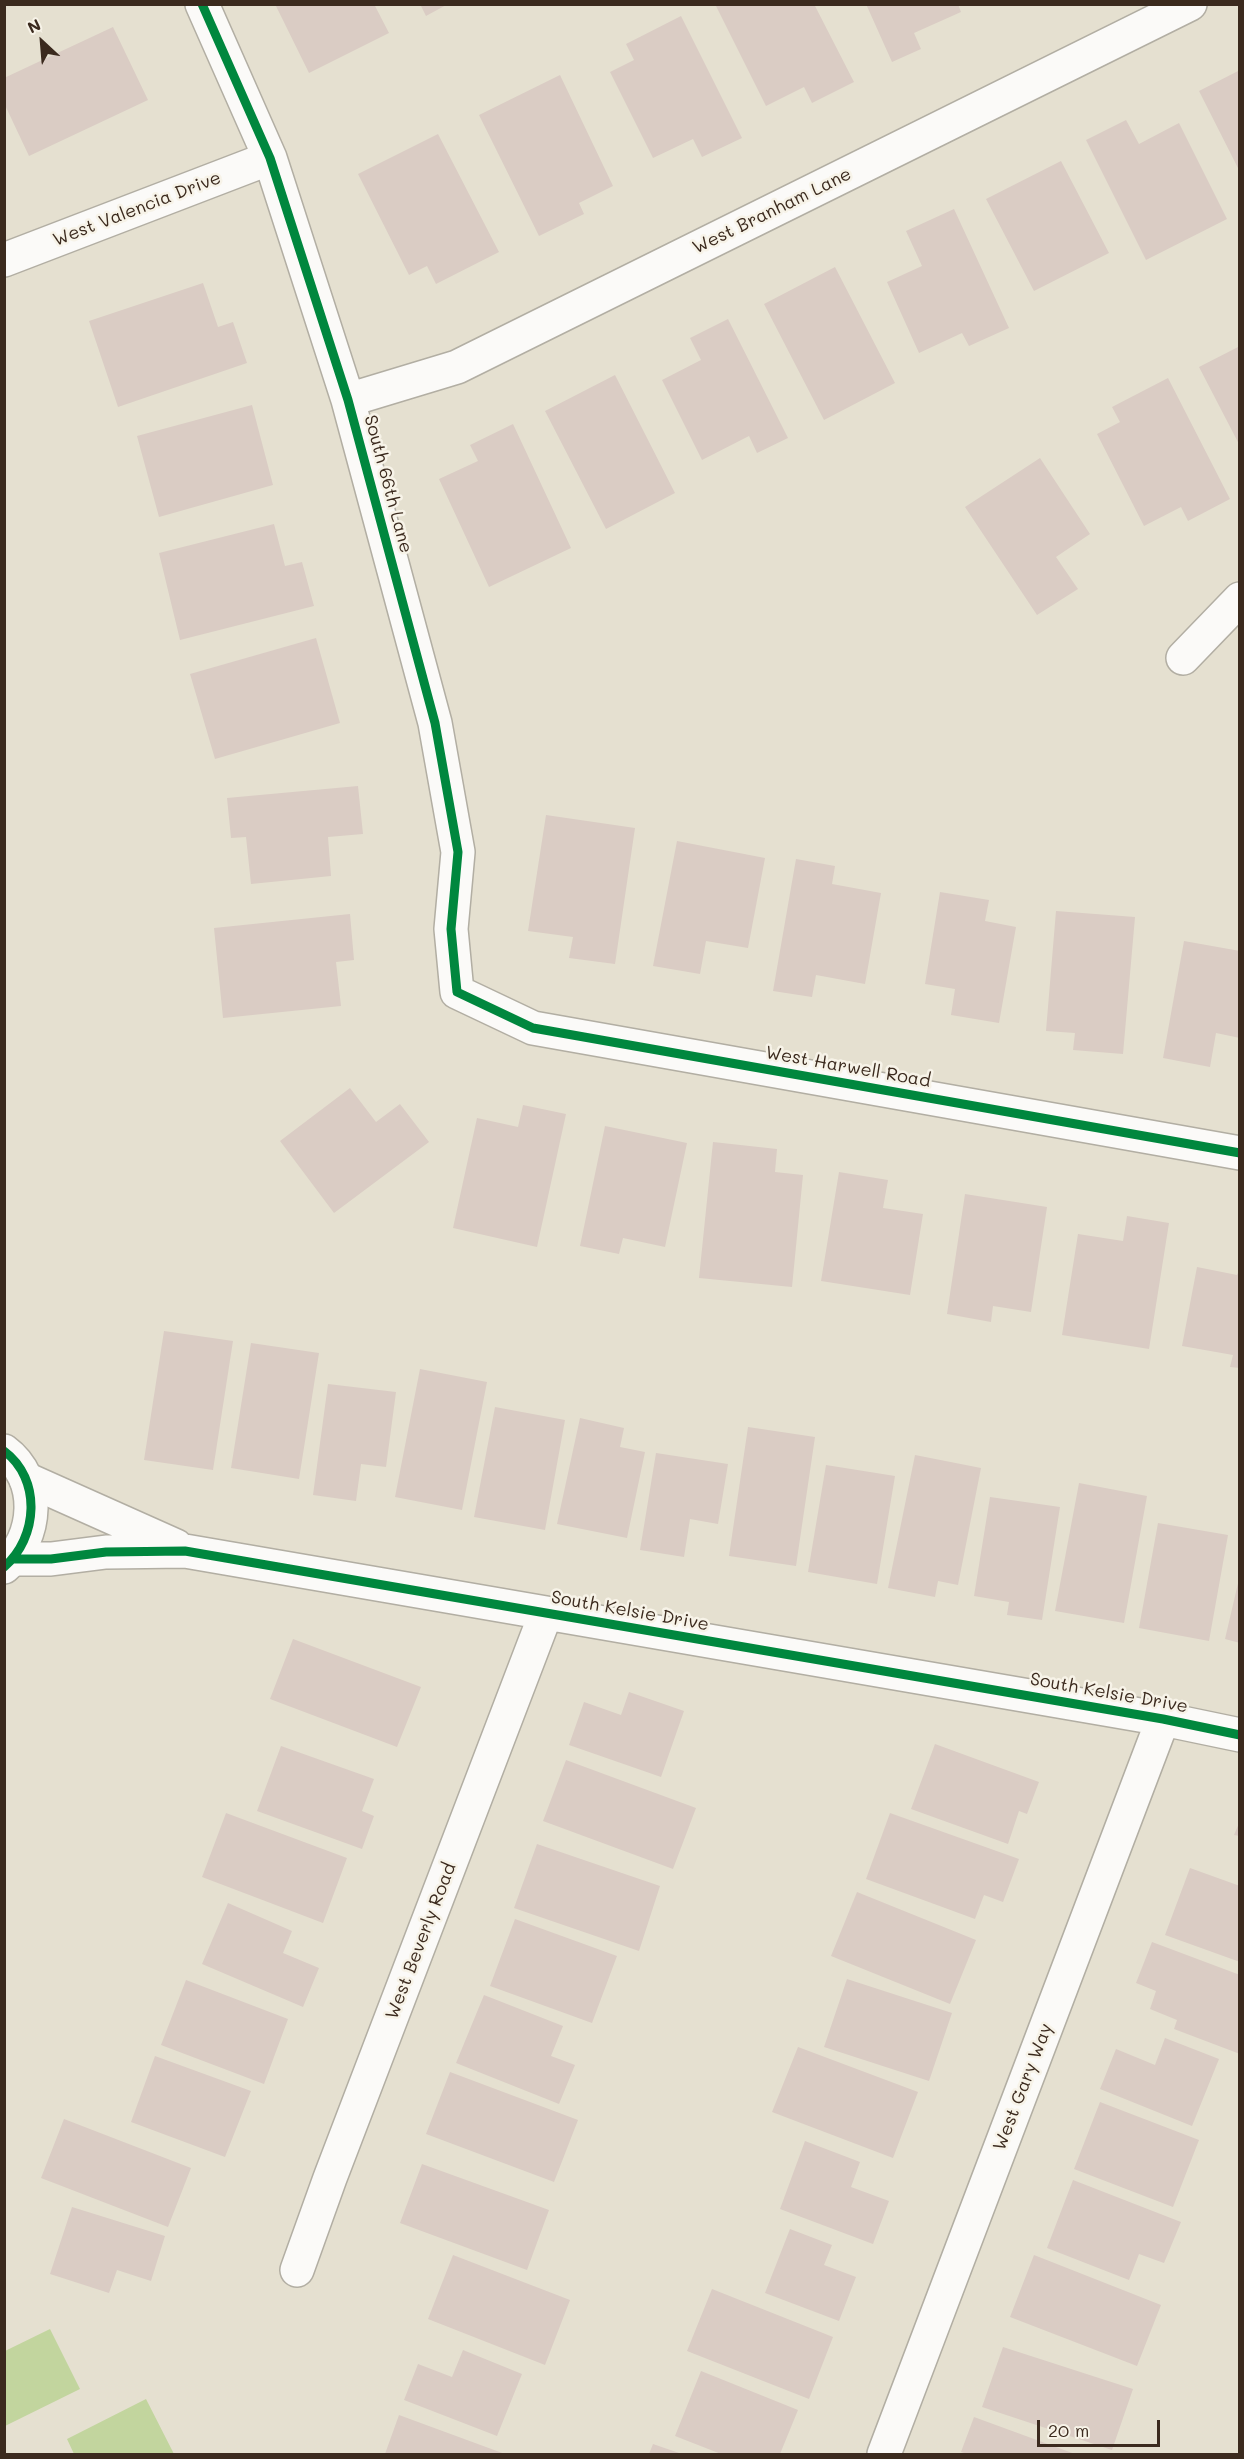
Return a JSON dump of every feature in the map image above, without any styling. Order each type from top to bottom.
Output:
[{"type":"street","name":"South 66th Lane","points":[[202,4],[270,158],[348,400],[435,723],[458,852],[450,929],[458,992]]},
{"type":"street","name":"West Branham Lane","points":[[348,400],[457,366],[1190,4]]},
{"type":"street","name":"West Valencia Drive","points":[[4,260],[270,158]]},
{"type":"street","points":[[1183,658],[1239,599]]},
{"type":"street","name":"West Harwell Road","points":[[458,992],[533,1028],[1239,1153]]},
{"type":"street","points":[[9,1563],[25,1541],[31,1521],[31,1500],[10,1457]]},
{"type":"street","name":"South Kelsie Drive","points":[[10,1457],[185,1551]]},
{"type":"street","name":"South Kelsie Drive","points":[[9,1563],[106,1552],[185,1551],[1162,1719],[1239,1735]]},
{"type":"street","name":"West Beverly Road","points":[[297,2270],[334,2167],[546,1613]]},
{"type":"street","name":"West Gary Way","points":[[884,2454],[1162,1719]]},
{"type":"green space","points":[[50,2329],[80,2389],[5,2426],[5,2351]]},
{"type":"green space","points":[[146,2399],[174,2454],[74,2454],[67,2439]]},
{"type":"building","points":[[275,4],[374,4],[389,33],[309,73]]},
{"type":"building","points":[[420,4],[448,4],[426,16]]},
{"type":"building","points":[[715,4],[814,4],[854,82],[812,103],[804,87],[766,106]]},
{"type":"building","points":[[866,4],[958,4],[961,12],[914,33],[921,49],[892,62]]},
{"type":"building","points":[[681,16],[742,138],[702,157],[693,139],[653,158],[610,72],[634,60],[626,44]]},
{"type":"building","points":[[113,27],[148,100],[29,156],[4,103],[4,78]]},
{"type":"building","points":[[1240,70],[1240,172],[1199,91]]},
{"type":"building","points":[[560,75],[613,186],[579,203],[584,214],[539,236],[479,115]]},
{"type":"building","points":[[1126,120],[1139,144],[1179,123],[1227,219],[1146,260],[1086,140]]},
{"type":"building","points":[[438,134],[499,252],[436,284],[427,266],[409,275],[358,174]]},
{"type":"building","points":[[1061,161],[1109,253],[1034,291],[986,199]]},
{"type":"building","points":[[954,209],[1009,328],[969,346],[962,333],[919,353],[887,282],[922,266],[906,231]]},
{"type":"building","points":[[835,267],[895,383],[824,420],[764,304]]},
{"type":"building","points":[[203,283],[218,327],[233,322],[247,363],[118,407],[89,321]]},
{"type":"building","points":[[728,319],[788,438],[757,453],[749,436],[702,460],[662,380],[701,360],[690,338]]},
{"type":"building","points":[[1240,346],[1240,446],[1199,367]]},
{"type":"building","points":[[615,375],[675,493],[606,529],[545,411]]},
{"type":"building","points":[[1168,378],[1230,499],[1188,521],[1181,507],[1144,526],[1097,434],[1120,422],[1112,407]]},
{"type":"building","points":[[252,405],[273,485],[159,517],[137,436]]},
{"type":"building","points":[[513,424],[571,548],[489,587],[439,479],[478,461],[470,445]]},
{"type":"building","points":[[1040,458],[1090,534],[1056,557],[1078,589],[1037,615],[965,507]]},
{"type":"building","points":[[274,524],[285,566],[302,562],[314,606],[180,640],[159,553]]},
{"type":"building","points":[[316,638],[340,723],[215,759],[190,674]]},
{"type":"building","points":[[358,786],[363,834],[328,837],[331,876],[251,884],[246,837],[231,838],[227,798]]},
{"type":"building","points":[[546,815],[635,828],[615,964],[569,958],[573,937],[528,931]]},
{"type":"building","points":[[677,841],[765,858],[748,948],[706,941],[700,974],[653,966]]},
{"type":"building","points":[[796,859],[835,866],[832,884],[881,893],[865,984],[816,975],[812,997],[773,991]]},
{"type":"building","points":[[940,892],[989,900],[985,921],[1016,927],[999,1023],[951,1015],[955,989],[925,984]]},
{"type":"building","points":[[1056,911],[1135,917],[1123,1054],[1073,1050],[1075,1033],[1046,1031]]},
{"type":"building","points":[[350,914],[354,960],[336,962],[341,1006],[223,1018],[214,928]]},
{"type":"building","points":[[1184,941],[1240,951],[1240,1038],[1216,1033],[1210,1067],[1163,1058]]},
{"type":"building","points":[[350,1088],[376,1122],[400,1104],[429,1142],[334,1213],[280,1141]]},
{"type":"building","points":[[523,1105],[566,1114],[537,1247],[453,1228],[477,1118],[518,1127]]},
{"type":"building","points":[[605,1126],[687,1143],[665,1247],[623,1238],[619,1254],[580,1246]]},
{"type":"building","points":[[713,1142],[777,1149],[775,1172],[803,1175],[792,1287],[699,1278]]},
{"type":"building","points":[[839,1172],[888,1180],[883,1208],[923,1214],[910,1295],[821,1281]]},
{"type":"building","points":[[965,1194],[1047,1207],[1031,1312],[993,1306],[991,1322],[947,1314]]},
{"type":"building","points":[[1127,1216],[1169,1223],[1149,1349],[1062,1335],[1078,1234],[1123,1241]]},
{"type":"building","points":[[1197,1267],[1237,1275],[1240,1269],[1240,1368],[1230,1367],[1233,1355],[1182,1346]]},
{"type":"building","points":[[164,1331],[233,1341],[213,1470],[144,1460]]},
{"type":"building","points":[[251,1343],[319,1353],[299,1479],[231,1468]]},
{"type":"building","points":[[420,1369],[487,1382],[462,1510],[395,1497]]},
{"type":"building","points":[[328,1384],[396,1392],[386,1467],[361,1464],[356,1501],[313,1495]]},
{"type":"building","points":[[495,1407],[565,1420],[545,1530],[474,1517]]},
{"type":"building","points":[[580,1418],[624,1428],[620,1447],[645,1452],[627,1538],[557,1524]]},
{"type":"building","points":[[748,1427],[815,1437],[796,1566],[729,1556]]},
{"type":"building","points":[[656,1453],[728,1464],[718,1524],[690,1519],[684,1557],[640,1550]]},
{"type":"building","points":[[915,1455],[981,1468],[958,1585],[938,1581],[935,1597],[888,1588]]},
{"type":"building","points":[[826,1465],[895,1476],[877,1584],[808,1572]]},
{"type":"building","points":[[1079,1483],[1147,1496],[1124,1623],[1055,1611]]},
{"type":"building","points":[[990,1497],[1060,1507],[1042,1620],[1007,1615],[1009,1602],[974,1596]]},
{"type":"building","points":[[1158,1523],[1228,1535],[1209,1641],[1139,1628]]},
{"type":"building","points":[[1240,1579],[1240,1643],[1225,1639]]},
{"type":"building","points":[[293,1639],[421,1687],[397,1747],[270,1699]]},
{"type":"building","points":[[629,1692],[684,1711],[661,1777],[569,1745],[584,1702],[621,1715]]},
{"type":"building","points":[[935,1744],[1039,1782],[1027,1814],[1019,1811],[1008,1844],[911,1809]]},
{"type":"building","points":[[281,1746],[374,1779],[362,1811],[374,1816],[362,1849],[257,1811]]},
{"type":"building","points":[[566,1760],[696,1808],[673,1869],[543,1821]]},
{"type":"building","points":[[226,1813],[347,1858],[323,1923],[202,1877]]},
{"type":"building","points":[[890,1813],[1019,1859],[1003,1902],[984,1895],[975,1919],[866,1879]]},
{"type":"building","points":[[1240,1821],[1240,1836],[1234,1835]]},
{"type":"building","points":[[537,1844],[660,1886],[639,1951],[514,1908]]},
{"type":"building","points":[[1190,1868],[1240,1886],[1240,1962],[1165,1935]]},
{"type":"building","points":[[857,1892],[976,1940],[950,2004],[831,1956]]},
{"type":"building","points":[[228,1903],[292,1931],[283,1953],[319,1968],[303,2007],[202,1964]]},
{"type":"building","points":[[515,1919],[617,1956],[592,2023],[490,1986]]},
{"type":"building","points":[[1152,1942],[1240,1975],[1240,2054],[1174,2029],[1177,2020],[1150,2009],[1156,1991],[1136,1983]]},
{"type":"building","points":[[847,1979],[952,2013],[929,2081],[824,2047]]},
{"type":"building","points":[[186,1980],[288,2019],[264,2084],[161,2045]]},
{"type":"building","points":[[484,1995],[563,2026],[551,2056],[575,2065],[559,2104],[456,2063]]},
{"type":"building","points":[[1165,2038],[1219,2059],[1192,2126],[1100,2089],[1116,2049],[1155,2065]]},
{"type":"building","points":[[798,2047],[918,2092],[893,2158],[772,2112]]},
{"type":"building","points":[[155,2056],[251,2091],[225,2157],[131,2122]]},
{"type":"building","points":[[450,2072],[578,2120],[554,2182],[426,2134]]},
{"type":"building","points":[[1100,2102],[1199,2140],[1173,2207],[1074,2169]]},
{"type":"building","points":[[64,2119],[191,2168],[168,2227],[41,2178]]},
{"type":"building","points":[[805,2141],[860,2162],[851,2187],[889,2201],[873,2244],[780,2209]]},
{"type":"building","points":[[422,2164],[549,2210],[527,2270],[400,2223]]},
{"type":"building","points":[[1073,2180],[1181,2222],[1164,2263],[1139,2254],[1129,2280],[1047,2248]]},
{"type":"building","points":[[72,2207],[165,2236],[151,2281],[117,2270],[109,2293],[50,2274]]},
{"type":"building","points":[[790,2229],[832,2245],[824,2265],[856,2277],[839,2321],[765,2293]]},
{"type":"building","points":[[453,2255],[570,2300],[545,2365],[428,2319]]},
{"type":"building","points":[[1034,2255],[1161,2305],[1137,2366],[1010,2317]]},
{"type":"building","points":[[712,2289],[833,2337],[809,2399],[687,2351]]},
{"type":"building","points":[[1003,2347],[1133,2389],[1112,2450],[982,2407]]},
{"type":"building","points":[[463,2350],[522,2374],[497,2436],[404,2400],[418,2364],[452,2377]]},
{"type":"building","points":[[701,2371],[798,2410],[780,2454],[721,2454],[675,2436]]},
{"type":"building","points":[[399,2415],[505,2454],[385,2454]]},
{"type":"building","points":[[974,2417],[1075,2454],[967,2454],[961,2452]]},
{"type":"building","points":[[653,2444],[682,2454],[649,2454]]},
{"type":"cycle path","points":[[202,4],[270,158],[348,400],[435,723],[458,852],[451,929],[457,992],[533,1028],[1240,1153]]},
{"type":"cycle path","points":[[4,1451],[25,1477],[30,1492],[31,1509],[24,1541],[4,1567]]},
{"type":"cycle path","points":[[13,1559],[51,1559],[106,1552],[185,1551],[1163,1719],[1240,1735]]}]
